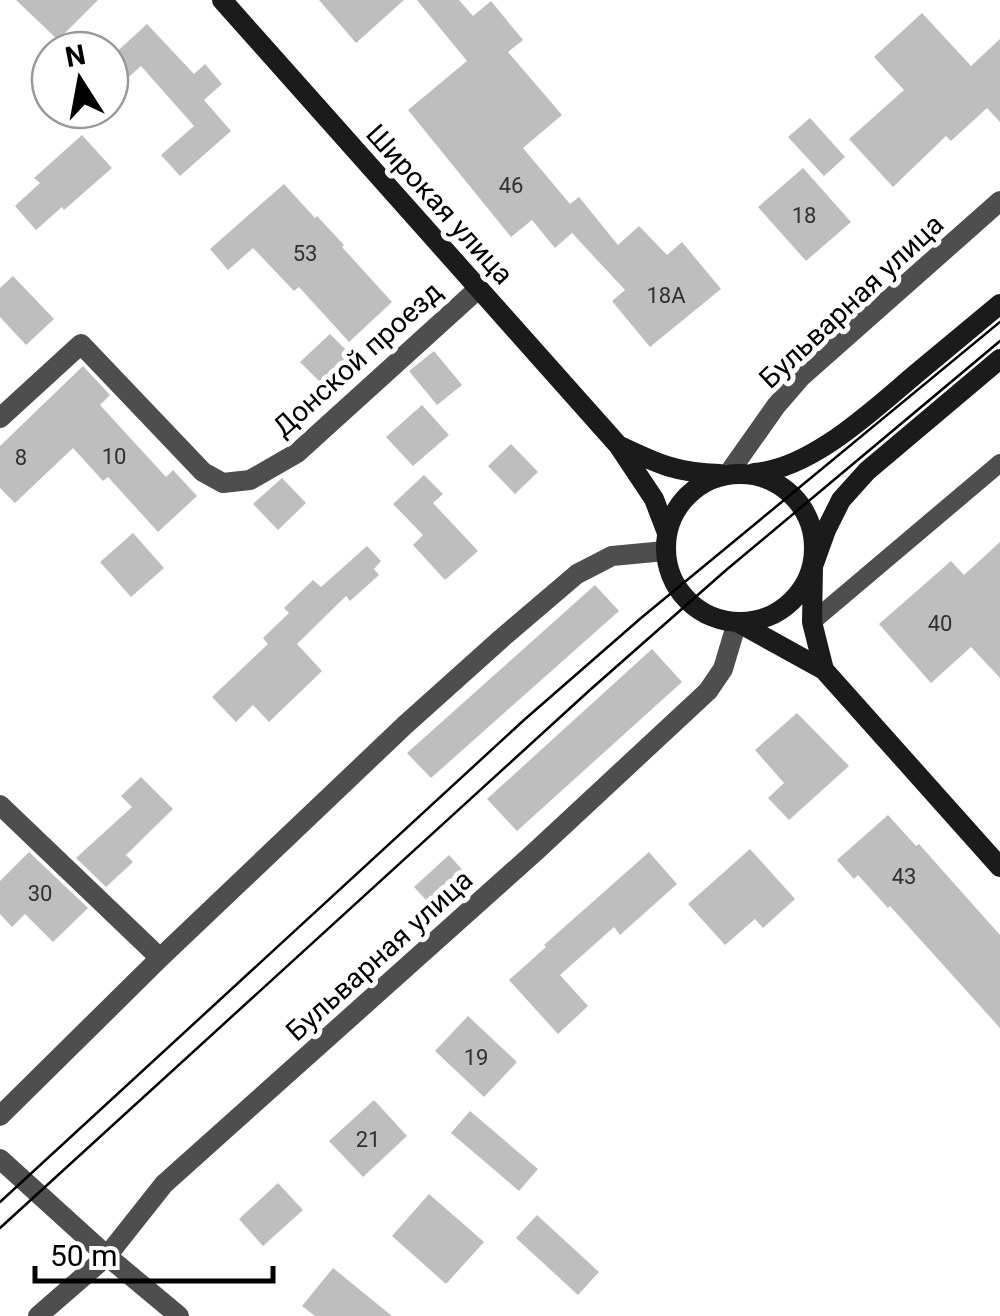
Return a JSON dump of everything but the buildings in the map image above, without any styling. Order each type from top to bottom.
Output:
[{"type":"main road","name":"Широкая улица","points":[[222,0],[618,445],[654,499],[666,542]]},
{"type":"main road","points":[[1000,304],[869,414],[820,448],[761,473],[728,474],[707,481],[688,494],[674,512],[666,542],[670,572],[680,592],[715,618],[737,622],[757,621],[793,601],[813,566],[841,500],[867,471],[1000,360]]},
{"type":"main road","name":"Широкая улица","points":[[618,445],[660,465],[690,473],[728,474]]},
{"type":"main road","points":[[728,474],[753,474],[776,482],[796,497],[809,518],[815,542],[812,622],[824,670]]},
{"type":"main road","points":[[737,622],[824,670],[996,856]]},
{"type":"street","name":"Бульварная улица","points":[[728,474],[801,377],[1000,201]]},
{"type":"street","name":"Донской проезд","points":[[0,418],[81,344],[204,472],[223,483],[250,480],[297,454],[478,288]]},
{"type":"street","points":[[0,1116],[160,958],[502,638],[578,574],[612,556],[666,542]]},
{"type":"street","name":"Бульварная улица","points":[[38,1316],[107,1256],[164,1184],[708,691],[723,668],[737,622]]},
{"type":"street","points":[[0,805],[160,958]]},
{"type":"street","points":[[0,1160],[179,1316]]},
{"type":"lane","points":[[812,622],[1000,463]]},
{"type":"tram line","points":[[0,1202],[524,720],[641,618],[1000,322]]},
{"type":"tram line","points":[[0,1228],[591,689],[725,571],[1000,341]]}]
